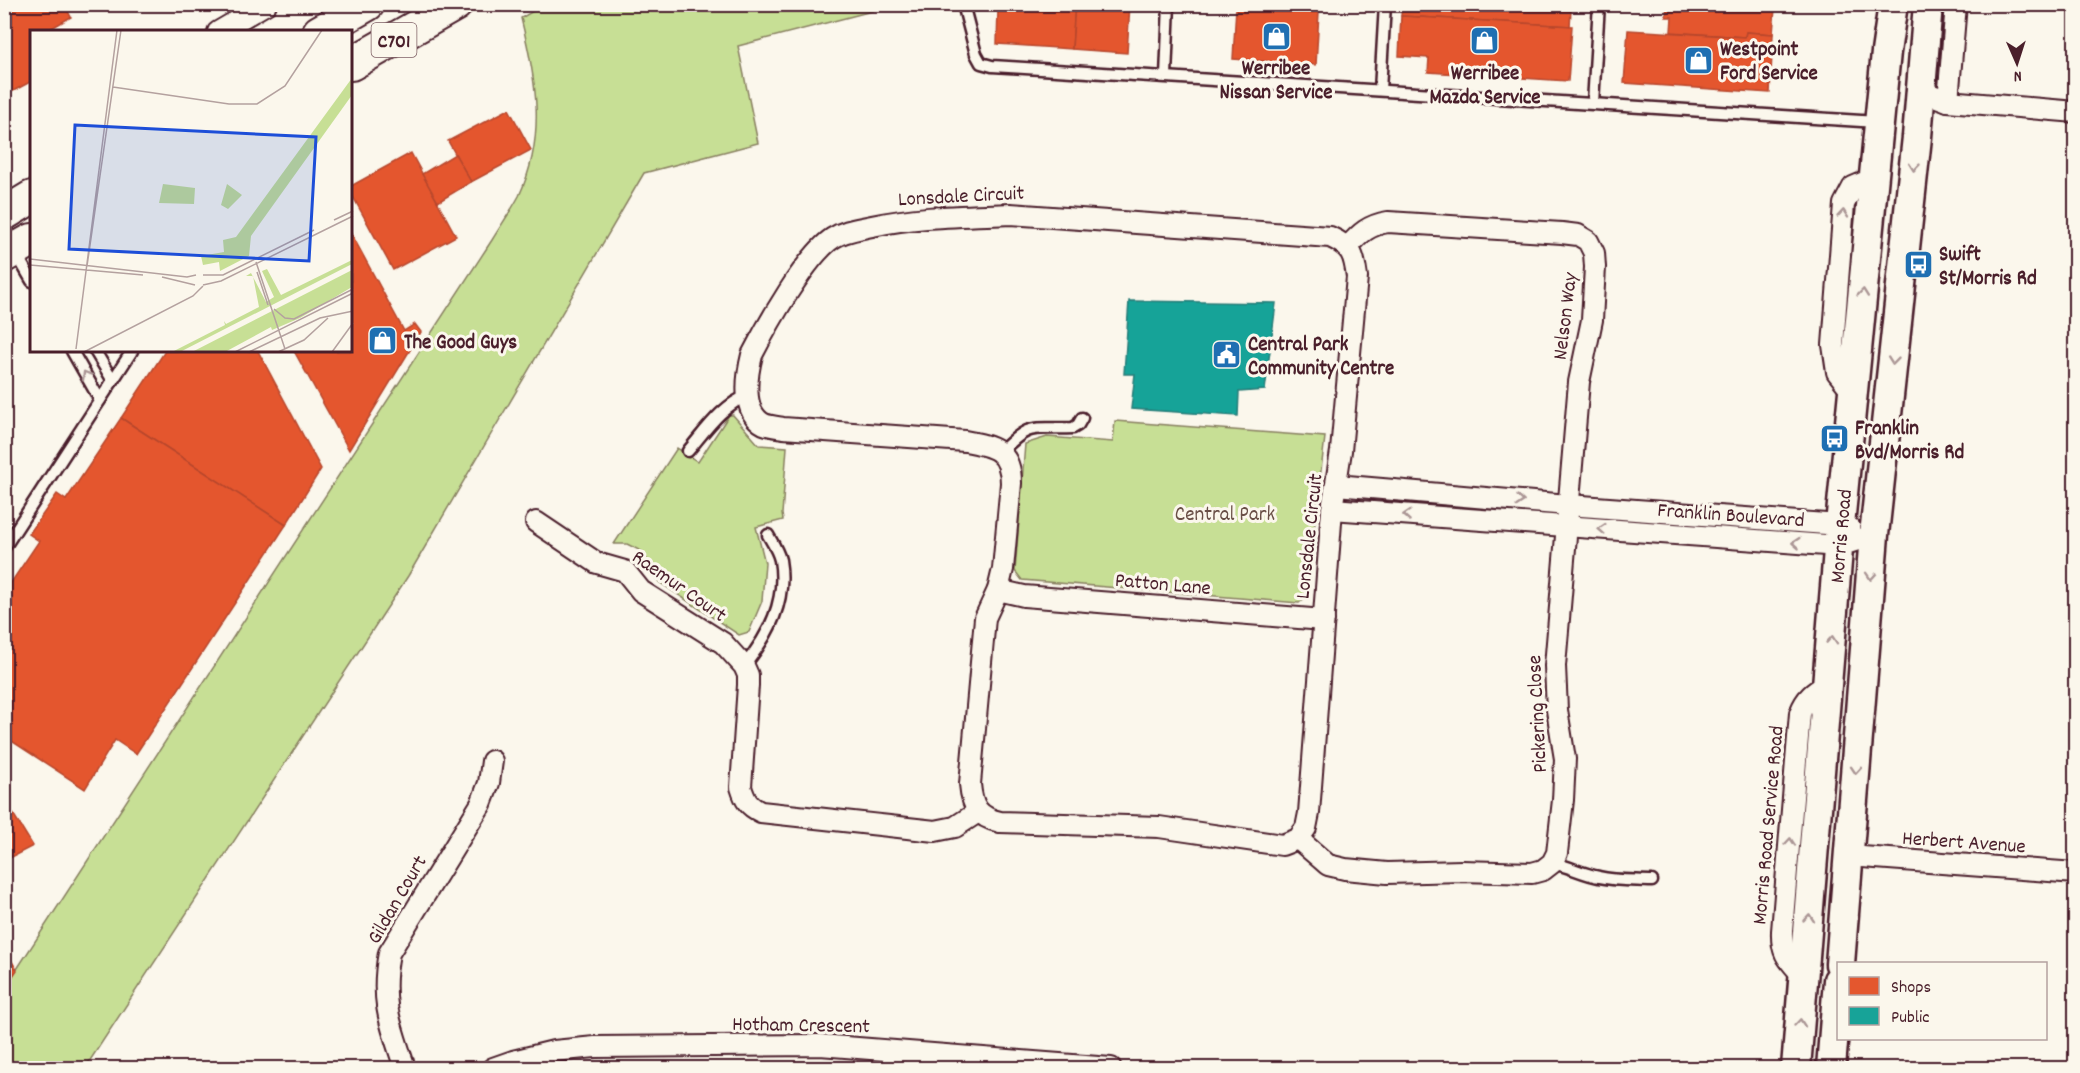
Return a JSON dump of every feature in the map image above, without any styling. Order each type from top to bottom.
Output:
[{"type":"main road","name":"C701","points":[[322,30],[368,4]]},
{"type":"main road","name":"C701","points":[[352,63],[456,4]]},
{"type":"main road","points":[[4,217],[30,198]]},
{"type":"street","points":[[221,30],[266,4]]},
{"type":"street","points":[[1881,4],[1886,52]]},
{"type":"street","name":"Morris Road","points":[[1796,1068],[1853,392],[1886,52],[1893,4]]},
{"type":"street","name":"Morris Road","points":[[1840,962],[1874,535],[1917,137],[1928,4]]},
{"type":"street","points":[[1948,101],[1956,4]]},
{"type":"street","points":[[1880,122],[1893,99],[1904,93],[1921,92],[1948,101],[2076,112]]},
{"type":"street","points":[[1917,137],[1919,124],[1926,115],[1948,101]]},
{"type":"street","name":"Lonsdale Circuit","points":[[1000,452],[984,444],[965,441],[783,428],[764,424],[754,415],[748,395],[748,369],[752,355],[806,267],[821,248],[846,231],[904,219],[1010,214],[1305,234],[1330,237],[1348,247],[1354,260],[1357,277],[1341,451],[1332,509],[1309,813],[1306,828],[1298,839]]},
{"type":"street","name":"Nelson Way","points":[[1348,247],[1362,231],[1373,224],[1388,222],[1562,233],[1578,235],[1588,241],[1594,253],[1592,320],[1579,382],[1566,526]]},
{"type":"street","points":[[1000,452],[1008,460],[1011,483],[1003,569],[998,590],[985,618],[970,784],[971,798],[978,812],[988,819],[1000,822],[1159,827],[1282,845],[1298,839],[1328,865],[1387,873],[1462,871],[1532,873],[1544,870],[1552,862]]},
{"type":"street","name":"Franklin Boulevard","points":[[1336,485],[1705,515],[1840,536]]},
{"type":"street","points":[[1483,520],[1484,498]]},
{"type":"street","name":"Franklin Boulevard","points":[[1332,509],[1704,536],[1874,535]]},
{"type":"street","points":[[1704,536],[1705,515]]},
{"type":"street","name":"Raemur Court","points":[[536,522],[597,562],[625,571],[641,591],[723,643],[744,666]]},
{"type":"street","name":"Pickering Close","points":[[1552,862],[1559,845],[1564,789],[1565,759],[1557,710],[1555,666],[1566,526]]},
{"type":"street","name":"Patton Lane","points":[[998,590],[1024,596],[1324,620]]},
{"type":"street","points":[[744,666],[748,685],[741,787],[744,800],[751,807],[761,812],[934,831],[955,827],[978,812]]},
{"type":"street","name":"Gildan Court","points":[[405,1068],[391,1027],[386,1002],[384,978],[389,952],[481,804],[489,783],[492,761]]},
{"type":"street","name":"Herbert Avenue","points":[[1849,856],[2076,873]]},
{"type":"street","points":[[1831,1068],[1837,1002]]},
{"type":"street","name":"Hotham Crescent","points":[[493,1068],[554,1051],[595,1047],[820,1045],[1111,1068]]},
{"type":"lane","points":[[963,4],[976,54],[981,63],[1000,67],[1880,122]]},
{"type":"lane","points":[[1166,76],[1169,4]]},
{"type":"lane","points":[[1380,90],[1385,4]]},
{"type":"lane","points":[[1593,103],[1599,4]]},
{"type":"lane","points":[[4,217],[22,247],[30,274]]},
{"type":"lane","points":[[73,352],[100,400]]},
{"type":"lane","points":[[96,352],[113,381]]},
{"type":"lane","points":[[4,548],[131,352]]},
{"type":"lane","points":[[688,451],[725,408],[735,400],[748,395]]},
{"type":"lane","points":[[1000,452],[1026,430],[1073,428],[1082,418]]},
{"type":"lane","points":[[744,666],[759,648],[779,608],[781,586],[779,558],[768,535]]},
{"type":"lane","points":[[1552,862],[1600,878],[1652,881]]},
{"type":"green space","points":[[545,4],[895,5],[738,46],[758,143],[644,173],[408,576],[85,1068],[5,1068],[4,989],[519,196],[528,174],[536,129],[534,85],[521,18]]},
{"type":"green space","points":[[729,415],[733,415],[759,445],[787,447],[783,520],[756,527],[765,563],[762,601],[749,632],[739,635],[659,582],[643,552],[627,544],[614,544],[677,448],[698,462]]},
{"type":"green space","name":"Central Park","points":[[1115,421],[1325,437],[1308,595],[1299,603],[1022,580],[1015,571],[1025,444],[1047,437],[1113,442]]},
{"type":"building: Shops","points":[[4,4],[64,4],[71,17],[48,30],[30,30],[30,82],[4,96]]},
{"type":"building: Shops","points":[[988,4],[1075,4],[1072,49],[997,44],[998,9],[986,8]]},
{"type":"building: Shops","points":[[1075,4],[1130,4],[1127,53],[1072,49]]},
{"type":"building: Shops","points":[[1243,4],[1317,4],[1317,12],[1243,7]]},
{"type":"building: Shops","points":[[1402,4],[1491,4],[1491,9],[1499,10],[1499,6],[1571,10],[1570,26],[1401,16]]},
{"type":"building: Shops","points":[[1667,4],[1784,4],[1787,8],[1775,8],[1773,34],[1746,32],[1745,37],[1671,32],[1672,17],[1666,17]]},
{"type":"building: Shops","name":"Werribee Nissan Service","points":[[1236,7],[1319,12],[1316,65],[1233,59]]},
{"type":"building: Shops","name":"Werribee Mazda Service","points":[[1401,16],[1572,26],[1568,81],[1428,72],[1429,58],[1399,56]]},
{"type":"building: Shops","name":"Westpoint Ford Service","points":[[1628,30],[1745,37],[1746,32],[1773,34],[1770,93],[1624,83]]},
{"type":"building: Shops","points":[[509,109],[531,150],[471,182],[448,141]]},
{"type":"building: Shops","points":[[411,153],[456,236],[393,270],[352,195],[352,185]]},
{"type":"building: Shops","points":[[455,154],[471,182],[438,202],[422,174]]},
{"type":"building: Shops","name":"The Good Guys","points":[[352,235],[404,331],[415,324],[421,332],[349,450],[295,352],[352,352]]},
{"type":"building: Shops","points":[[164,352],[259,352],[321,469],[286,525],[121,418]]},
{"type":"building: Shops","points":[[121,418],[286,525],[136,754],[115,740],[85,789],[4,736],[4,593],[39,541],[29,534],[57,494],[66,500]]},
{"type":"building: Shops","points":[[4,799],[33,846],[4,861]]},
{"type":"building: Shops","points":[[4,948],[17,970],[4,989]]},
{"type":"building: Public","points":[[1129,301],[1276,303],[1265,390],[1239,392],[1238,416],[1131,409],[1135,374],[1124,374]]},
{"type":"place","name":"Werribee Nissan Service","points":[[1276,36]]},
{"type":"place","name":"Werribee Mazda Service","points":[[1485,41]]},
{"type":"place","name":"Westpoint Ford Service","points":[[1699,60]]},
{"type":"place","name":"Swift St/Morris Rd","points":[[1918,265]]},
{"type":"place","name":"The Good Guys","points":[[383,341]]},
{"type":"place","name":"Central Park Community Centre","points":[[1227,355]]},
{"type":"place","name":"Franklin Bvd/Morris Rd","points":[[1834,439]]}]
